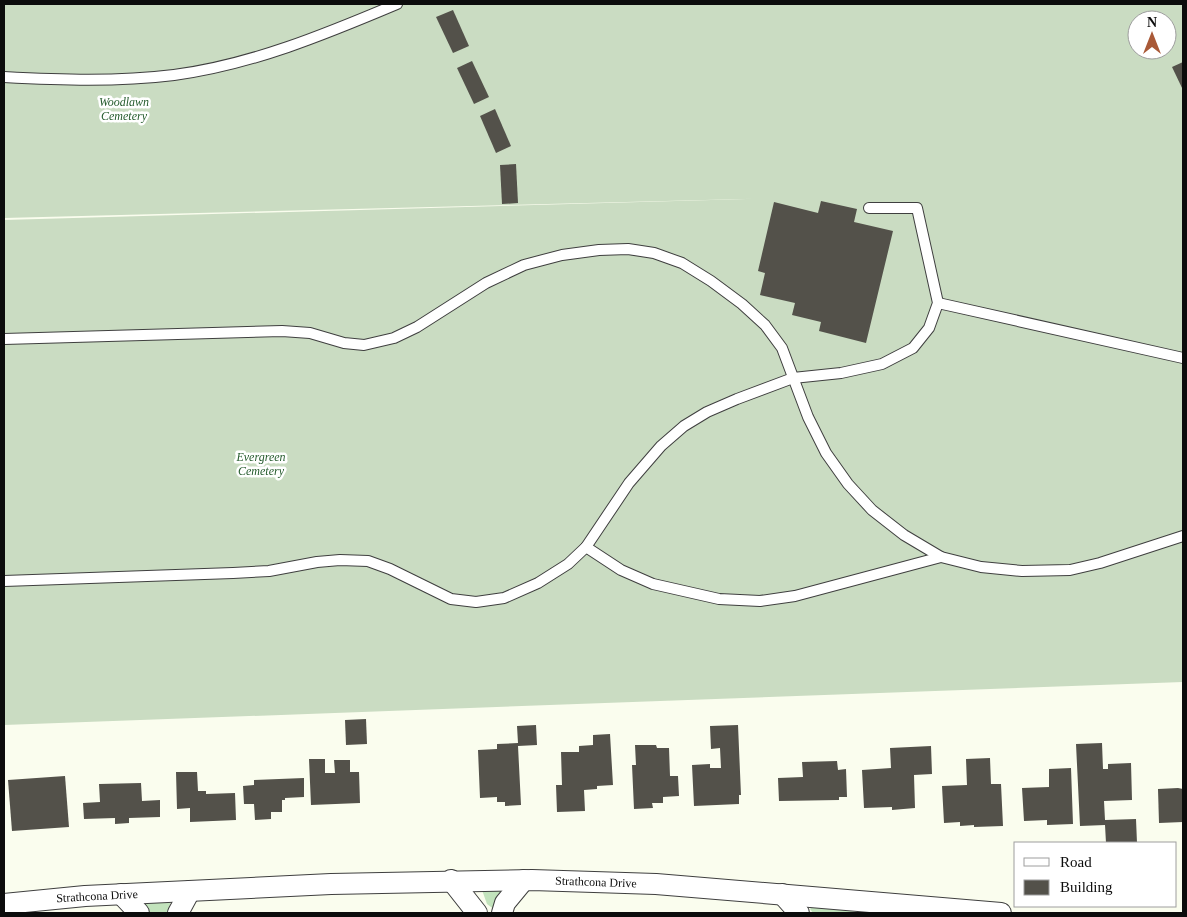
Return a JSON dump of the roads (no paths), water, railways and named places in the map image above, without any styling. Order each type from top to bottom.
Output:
[{"type":"street","name":"Strathcona Drive","points":[[4,904],[48,898],[331,884],[451,880],[524,880],[656,884],[782,894],[873,908],[1001,913]]},
{"type":"street","points":[[451,880],[477,913]]},
{"type":"street","points":[[502,913],[505,903],[524,880]]},
{"type":"street","points":[[178,913],[190,891]]},
{"type":"street","points":[[121,894],[139,913]]},
{"type":"street","points":[[782,894],[799,913]]},
{"type":"lane","points":[[4,77],[86,81],[174,75],[230,64],[287,46],[397,4]]},
{"type":"lane","points":[[4,581],[251,572],[340,560],[368,561],[390,569],[451,599],[476,602],[504,598],[538,583],[568,564],[586,547],[630,484],[661,446],[684,426],[707,412],[793,378],[841,373],[882,364],[913,348],[929,328],[938,303],[917,208],[869,208]]},
{"type":"lane","points":[[4,338],[282,331],[310,333],[344,343],[364,345],[394,338],[418,327],[486,283],[524,265],[562,255],[599,250],[628,250],[654,253],[682,264],[710,281],[742,304],[765,324],[782,348],[808,417],[826,453],[848,484],[880,516],[904,535],[941,558],[981,567],[1022,572],[1070,570],[1100,563],[1183,536]]},
{"type":"lane","points":[[938,303],[1183,358]]},
{"type":"lane","points":[[586,547],[621,570],[653,584],[719,599],[760,602],[795,596],[941,558]]},
{"type":"park label","name":"Woodlawn Cemetery","points":[[124,109]]},
{"type":"park label","name":"Evergreen Cemetery","points":[[261,464]]}]
